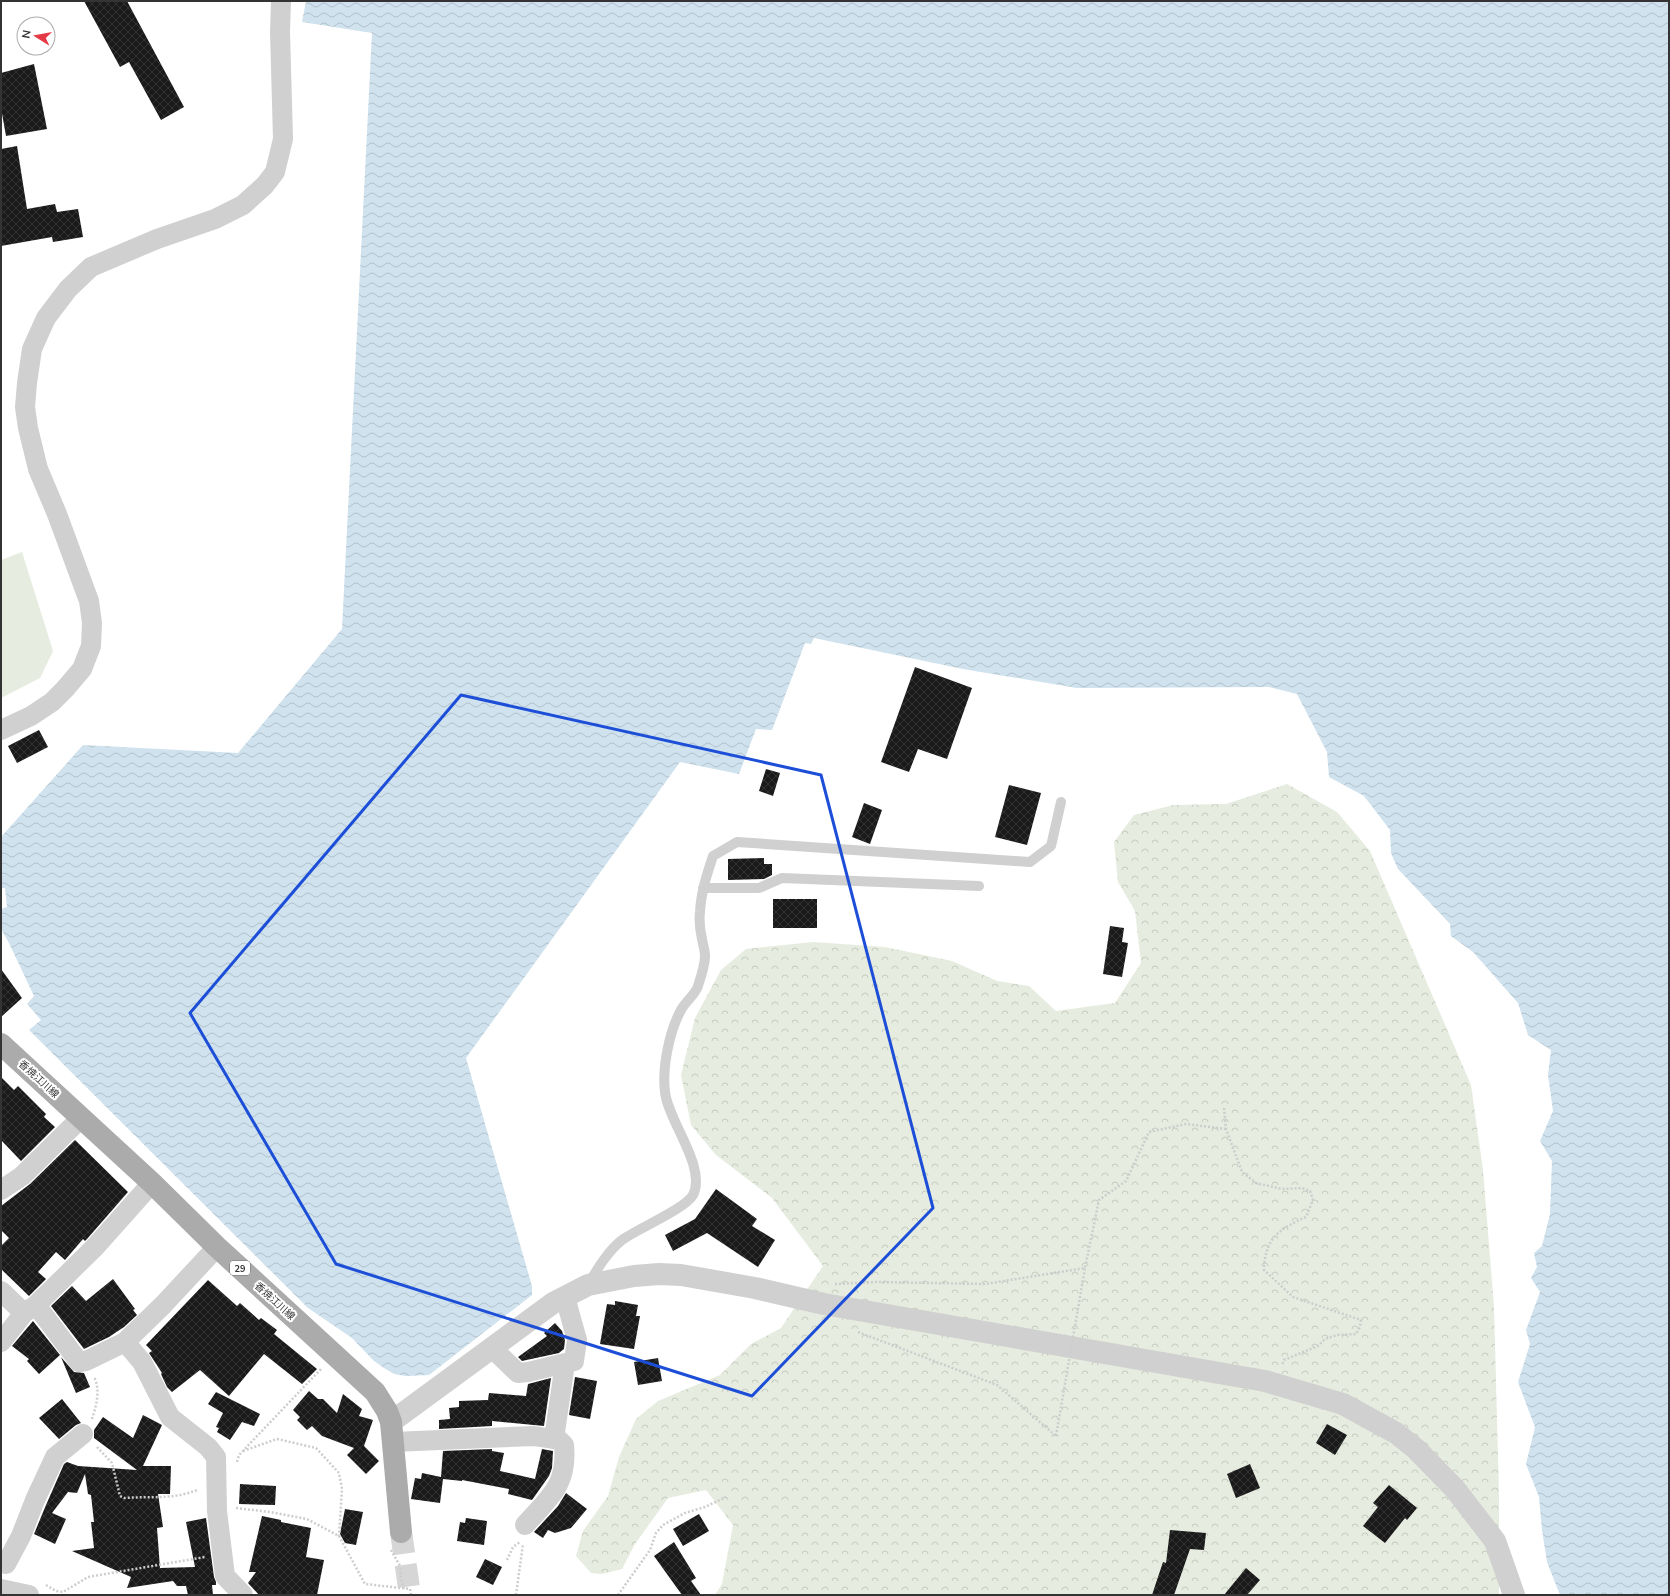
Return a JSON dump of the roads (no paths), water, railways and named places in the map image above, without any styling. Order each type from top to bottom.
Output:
[{"type":"main road","name":"香焼江川線","points":[[1,1044],[152,1183],[217,1247],[375,1392],[387,1411],[392,1432],[401,1532]]},
{"type":"street","points":[[1,730],[31,716],[52,702],[65,690],[82,669],[91,646],[92,623],[89,601],[57,514],[38,469],[28,428],[25,407],[32,349],[46,318],[68,289],[91,267],[157,239],[215,219],[243,205],[265,185],[275,172],[283,139],[280,32],[281,1]]},
{"type":"street","points":[[1,1190],[22,1176],[81,1118]]},
{"type":"street","points":[[1,1342],[30,1309],[95,1247],[152,1183]]},
{"type":"street","points":[[1,1292],[30,1309],[79,1362],[86,1361],[125,1342],[163,1305],[217,1247]]},
{"type":"street","points":[[392,1432],[492,1348],[553,1303],[588,1285],[634,1276],[659,1274],[681,1275],[755,1288],[824,1304],[1019,1337],[1276,1385],[1344,1404],[1396,1433],[1416,1449],[1455,1489],[1495,1541],[1514,1595]]},
{"type":"street","points":[[492,1348],[518,1373],[574,1361],[577,1340],[565,1297]]},
{"type":"street","points":[[125,1342],[142,1362],[170,1417],[213,1452],[216,1457],[217,1511],[225,1576],[220,1595]]},
{"type":"street","points":[[554,1439],[565,1363]]},
{"type":"street","points":[[392,1432],[527,1436],[559,1440],[564,1445],[566,1458],[561,1480],[554,1492],[525,1525]]},
{"type":"street","points":[[6,1564],[21,1536],[35,1500],[56,1457],[83,1434]]},
{"type":"street","points":[[225,1576],[243,1595]]},
{"type":"street","points":[[5,1591],[37,1590]]},
{"type":"lane","points":[[588,1285],[608,1254],[622,1240],[688,1200],[695,1189],[696,1176],[694,1165],[672,1116],[665,1092],[666,1063],[671,1034],[681,1010],[698,987],[705,956],[701,934],[700,912],[703,888],[713,856],[737,842],[1030,862],[1051,846],[1061,802]]},
{"type":"lane","points":[[703,888],[759,888],[782,878],[979,886]]},
{"type":"water","points":[[306,1],[1669,1],[1669,1595],[1560,1595],[1547,1562],[1539,1497],[1526,1464],[1535,1427],[1518,1382],[1530,1344],[1526,1330],[1540,1292],[1531,1278],[1537,1267],[1534,1253],[1542,1246],[1550,1214],[1552,1161],[1540,1141],[1553,1111],[1548,1075],[1551,1050],[1528,1035],[1518,1003],[1473,952],[1451,936],[1450,924],[1398,869],[1391,853],[1390,830],[1364,796],[1329,777],[1327,752],[1297,694],[1269,687],[1077,688],[963,669],[814,638],[811,644],[805,643],[772,730],[756,729],[739,774],[680,762],[466,1058],[532,1286],[532,1295],[429,1375],[406,1376],[394,1374],[374,1361],[352,1338],[308,1308],[29,1030],[41,1020],[27,1004],[34,996],[1,929],[1,909],[7,907],[5,888],[1,888],[1,837],[83,745],[238,753],[342,629],[372,33],[302,22]]},
{"type":"tunnel","points":[[401,1532],[410,1595]]}]
